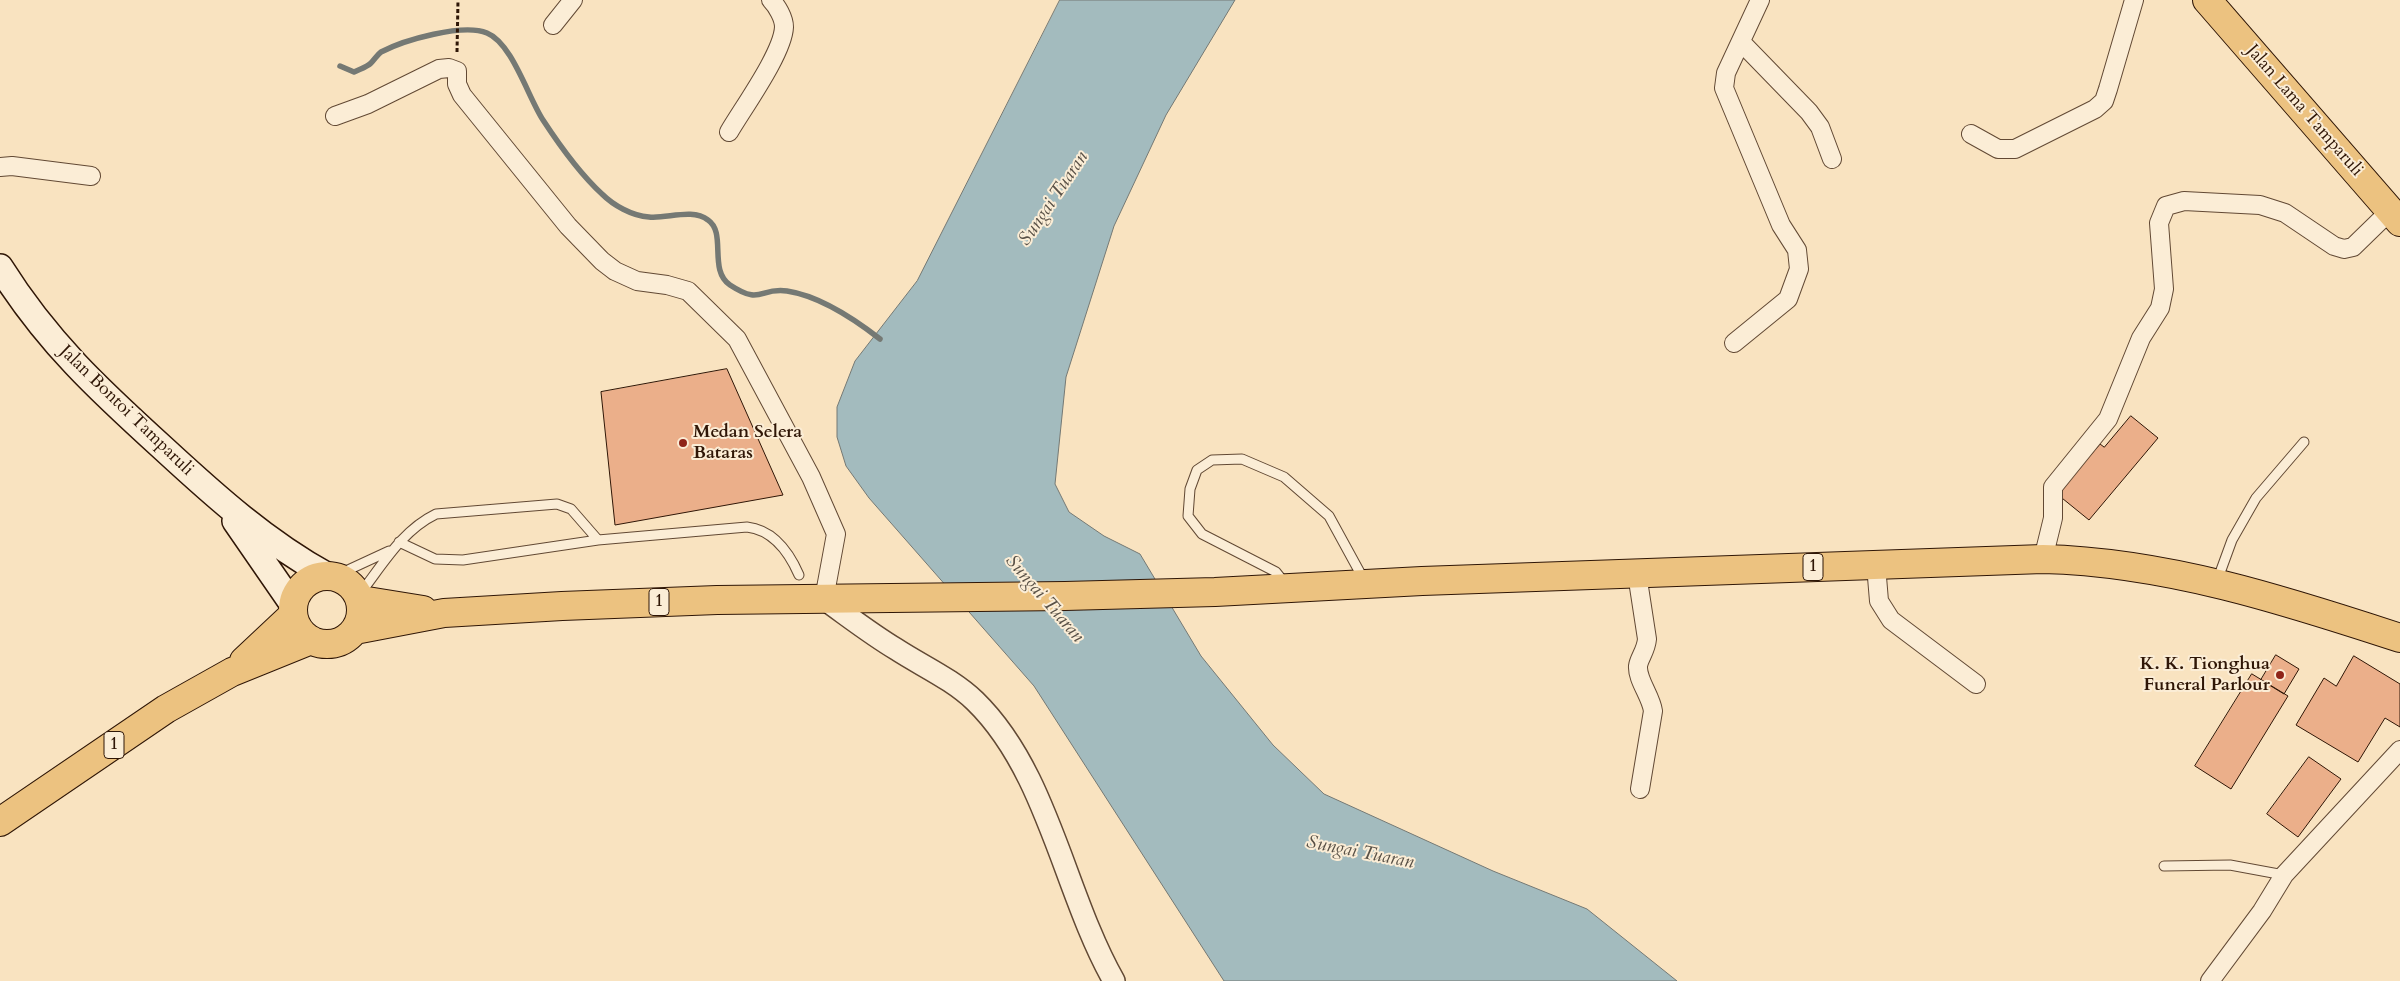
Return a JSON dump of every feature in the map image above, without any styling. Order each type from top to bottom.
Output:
[{"type":"highway","name":"Jalan Lama Tamparuli","points":[[2208,0],[2395,216]]},
{"type":"highway","name":"1","points":[[0,822],[166,709],[232,672],[311,640],[323,644],[335,643],[347,638],[355,630],[444,613],[669,602],[1216,592],[1366,584],[2043,559],[2133,565],[2216,584],[2400,638]]},
{"type":"highway","name":"1","points":[[232,672],[293,610],[298,592],[308,582],[331,576]]},
{"type":"highway","points":[[331,576],[353,587],[360,598],[362,611],[355,630]]},
{"type":"highway","name":"1","points":[[360,598],[444,613]]},
{"type":"highway","points":[[293,610],[299,630],[311,640]]},
{"type":"main road","name":"Jalan Bontoi Tamparuli","points":[[0,267],[20,299],[51,338],[89,380],[222,503],[297,559],[331,576]]},
{"type":"main road","name":"Jalan Bontoi Tamparuli","points":[[222,503],[293,610]]},
{"type":"street","points":[[552,25],[573,0]]},
{"type":"street","points":[[728,132],[781,44],[784,25],[781,14],[771,0]]},
{"type":"street","points":[[1734,343],[1788,299],[1799,269],[1797,250],[1781,225],[1724,88],[1726,73],[1760,0]]},
{"type":"street","points":[[1971,134],[1998,149],[2015,149],[2095,109],[2104,101],[2134,0]]},
{"type":"street","points":[[1741,42],[1809,112],[1820,127],[1832,159]]},
{"type":"street","points":[[335,116],[368,104],[439,69],[448,68],[457,71],[457,84],[462,95],[568,226],[602,262],[615,271],[637,281],[667,285],[688,291],[737,339],[811,477],[836,534],[824,600],[896,650],[950,681],[975,700],[998,728],[1019,760],[1039,801],[1096,950],[1114,981]]},
{"type":"street","points":[[0,167],[12,166],[91,176]]},
{"type":"street","points":[[2043,559],[2054,518],[2053,487],[2108,419],[2141,338],[2160,308],[2164,289],[2159,223],[2166,206],[2184,201],[2260,205],[2285,213],[2334,246],[2344,249],[2353,247],[2395,216]]},
{"type":"street","points":[[1876,565],[1879,601],[1891,620],[1976,684]]},
{"type":"street","points":[[1637,574],[1647,639],[1646,650],[1638,663],[1639,674],[1651,699],[1653,711],[1640,789]]},
{"type":"street","points":[[2210,981],[2262,911],[2284,875],[2400,750]]},
{"type":"lane","points":[[2216,584],[2232,540],[2256,498],[2304,442]]},
{"type":"lane","points":[[1280,589],[1280,577],[1276,572],[1202,534],[1188,516],[1190,489],[1197,470],[1212,460],[1242,459],[1284,477],[1329,516],[1366,584]]},
{"type":"lane","points":[[360,598],[399,542],[427,518],[436,514],[557,504],[571,509],[598,540]]},
{"type":"lane","points":[[399,542],[435,559],[463,560],[598,540],[747,526],[759,528],[774,538],[792,558],[799,575]]},
{"type":"lane","points":[[331,576],[392,550]]},
{"type":"lane","points":[[2164,866],[2230,866],[2284,875]]},
{"type":"path","points":[[457,71],[458,0]]},
{"type":"water","name":"Sungai Tuaran","points":[[1060,0],[1235,0],[1166,115],[1114,226],[1066,377],[1055,484],[1069,512],[1104,536],[1140,554],[1201,656],[1273,745],[1324,794],[1493,871],[1587,909],[1677,981],[1224,981],[1034,686],[869,498],[846,466],[837,437],[837,407],[855,361],[917,281]]},
{"type":"building","name":"Medan Selera Bataras","points":[[727,369],[783,495],[615,525],[601,392]]},
{"type":"building","points":[[2131,416],[2158,438],[2089,520],[2057,494],[2100,444],[2104,447]]},
{"type":"building","name":"K. K. Tionghua Funeral Parlour","points":[[2276,655],[2299,669],[2284,694],[2261,680]]},
{"type":"building","points":[[2354,656],[2400,684],[2400,727],[2385,718],[2358,762],[2296,725],[2324,678],[2336,686]]},
{"type":"building","points":[[2252,674],[2288,696],[2231,789],[2195,766]]},
{"type":"building","points":[[2309,757],[2341,779],[2298,837],[2267,814]]},
{"type":"waterway","points":[[340,66],[354,72],[365,67],[381,52],[391,47],[434,34],[464,30],[476,30],[487,33],[496,39],[512,59],[537,110],[563,149],[585,177],[612,202],[623,209],[643,216],[656,217],[687,214],[708,220],[713,226],[718,242],[720,270],[730,285],[748,294],[755,295],[778,290],[812,298],[836,309],[880,339]]},
{"type":"place","name":"Medan Selera Bataras","points":[[683,443]]},
{"type":"place","name":"K. K. Tionghua Funeral Parlour","points":[[2280,675]]}]
